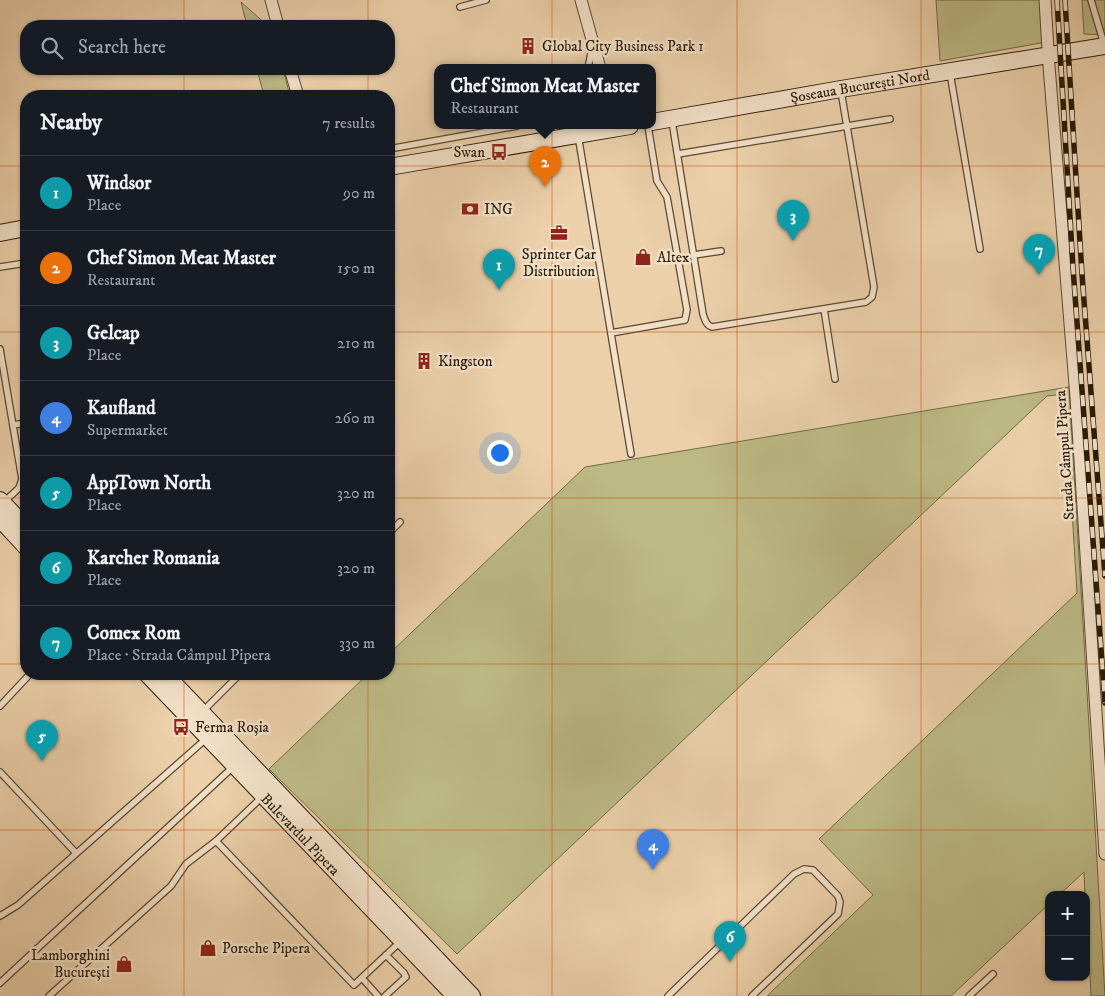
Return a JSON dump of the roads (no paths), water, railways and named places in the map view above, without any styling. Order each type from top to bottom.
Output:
[{"type":"main road","name":"Șoseaua București Nord","points":[[656,121],[1105,46]]},
{"type":"main road","points":[[395,166],[604,129]]},
{"type":"main road","points":[[0,233],[20,229]]},
{"type":"main road","points":[[1,502],[20,521]]},
{"type":"main road","points":[[0,521],[20,541]]},
{"type":"main road","name":"Bulevardul Pipera","points":[[153,680],[455,996]]},
{"type":"main road","name":"Bulevardul Pipera","points":[[171,680],[472,996]]},
{"type":"street","points":[[581,0],[599,64]]},
{"type":"street","name":"Strada Câmpul Pipera","points":[[1045,0],[1076,397],[1105,854]]},
{"type":"street","points":[[271,1],[276,20]]},
{"type":"street","points":[[292,75],[296,90]]},
{"type":"lane","points":[[460,7],[486,0]]},
{"type":"lane","points":[[1091,0],[1105,46]]},
{"type":"lane","points":[[589,64],[593,45]]},
{"type":"lane","points":[[949,71],[980,249]]},
{"type":"lane","points":[[672,118],[706,324],[712,327],[866,302],[872,298],[874,292],[841,89]]},
{"type":"lane","points":[[678,154],[890,119]]},
{"type":"lane","points":[[395,148],[500,129]]},
{"type":"lane","points":[[611,333],[685,320],[686,310],[667,198],[657,181],[648,129]]},
{"type":"lane","points":[[578,135],[631,454]]},
{"type":"lane","points":[[694,255],[721,251]]},
{"type":"lane","points":[[0,267],[20,264]]},
{"type":"lane","points":[[824,309],[834,379]]},
{"type":"lane","points":[[0,349],[20,467]]},
{"type":"lane","points":[[13,425],[20,424]]},
{"type":"lane","points":[[1,502],[18,488],[20,484]]},
{"type":"lane","points":[[395,527],[400,522]]},
{"type":"lane","points":[[0,706],[24,680]]},
{"type":"lane","points":[[202,712],[234,680]]},
{"type":"lane","points":[[0,916],[18,905],[208,737]]},
{"type":"lane","points":[[0,983],[234,765]]},
{"type":"lane","points":[[0,772],[76,853]]},
{"type":"lane","points":[[49,996],[171,886],[186,864],[216,841],[264,796]]},
{"type":"lane","points":[[216,841],[354,985],[402,940]]},
{"type":"lane","points":[[668,996],[794,874],[804,869],[813,870],[838,896],[840,902],[838,914],[752,996]]},
{"type":"lane","points":[[385,996],[406,976],[386,955]]},
{"type":"lane","points":[[969,996],[993,974]]},
{"type":"lane","points":[[362,978],[378,996]]},
{"type":"railway","points":[[1057,0],[1073,268],[1105,703]]},
{"type":"railway","points":[[1065,0],[1082,274],[1105,576]]},
{"type":"place","name":"Global City Business Park 1","points":[[528,46]]},
{"type":"place","name":"Swan","points":[[499,152]]},
{"type":"place","name":"Chef Simon Meat Master","points":[[545,187]]},
{"type":"place","name":"ING","points":[[470,209]]},
{"type":"place","name":"Sprinter Car Distribution","points":[[559,233]]},
{"type":"place","name":"Gelcap","points":[[793,241]]},
{"type":"place","name":"Altex","points":[[643,257]]},
{"type":"place","name":"Comex Rom","points":[[1039,275]]},
{"type":"place","name":"Windsor","points":[[499,290]]},
{"type":"place","name":"Kingston","points":[[424,361]]},
{"type":"place","name":"Ferma Roșia","points":[[181,727]]},
{"type":"place","name":"AppTown North","points":[[42,761]]},
{"type":"place","name":"Kaufland","points":[[653,870]]},
{"type":"place","name":"Porsche Pipera","points":[[208,948]]},
{"type":"place","name":"Karcher Romania","points":[[730,962]]},
{"type":"place","name":"Lamborghini București","points":[[124,964]]}]
